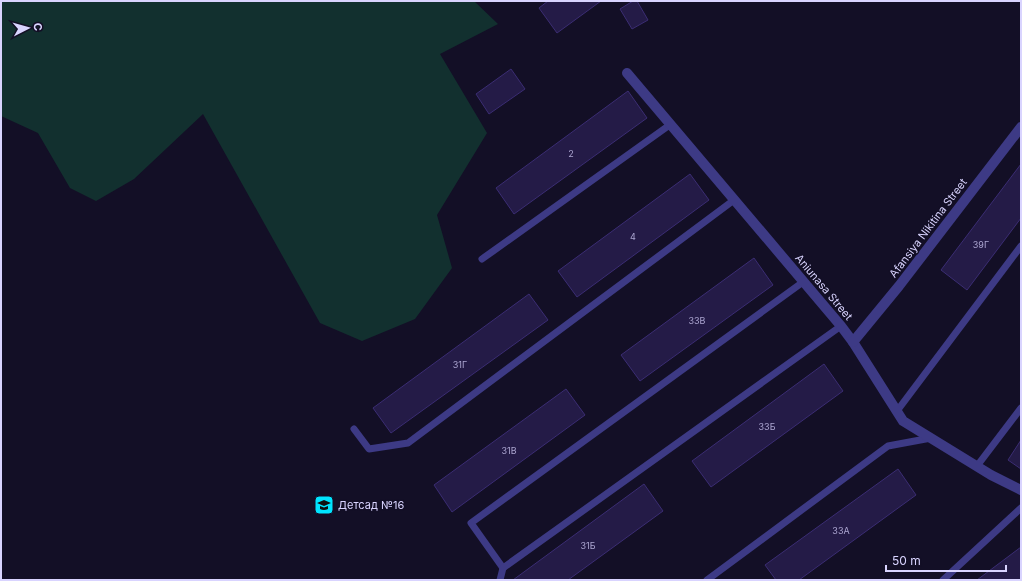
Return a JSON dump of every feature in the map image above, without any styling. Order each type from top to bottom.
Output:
[{"type":"street","name":"Aniunasa Street","points":[[627,73],[841,326],[853,342],[903,421],[977,466],[1021,490]]},
{"type":"street","name":"Afansiya Nikitina Street","points":[[853,342],[899,286],[1021,127]]},
{"type":"lane","points":[[482,259],[671,124]]},
{"type":"lane","points":[[354,429],[370,449],[408,443],[734,200]]},
{"type":"lane","points":[[896,411],[1021,246]]},
{"type":"lane","points":[[503,568],[471,522],[803,282]]},
{"type":"lane","points":[[500,580],[503,568],[841,326]]},
{"type":"lane","points":[[977,466],[1021,408]]},
{"type":"lane","points":[[707,580],[888,446],[931,438]]},
{"type":"lane","points":[[943,580],[1021,508]]},
{"type":"green space","points":[[1,1],[474,1],[498,24],[440,54],[487,133],[437,215],[452,268],[415,319],[362,341],[320,323],[203,114],[134,179],[96,201],[70,188],[38,133],[1,116]]},
{"type":"building","points":[[548,1],[601,1],[557,33],[539,8]]},
{"type":"building","points":[[633,1],[637,1],[648,20],[632,29],[620,9]]},
{"type":"building","points":[[511,69],[525,89],[489,114],[476,94]]},
{"type":"building","points":[[628,91],[647,118],[514,214],[496,188]]},
{"type":"building","points":[[1021,164],[1021,218],[967,290],[941,270]]},
{"type":"building","points":[[690,174],[709,200],[577,297],[558,271]]},
{"type":"building","points":[[754,258],[773,285],[640,381],[621,355]]},
{"type":"building","points":[[529,294],[548,320],[391,433],[373,408]]},
{"type":"building","points":[[824,364],[843,391],[711,487],[692,461]]},
{"type":"building","points":[[566,389],[585,415],[452,512],[434,485]]},
{"type":"building","points":[[1021,440],[1021,469],[1008,460]]},
{"type":"building","points":[[898,469],[916,495],[799,580],[776,580],[765,565]]},
{"type":"building","points":[[644,484],[663,511],[568,580],[513,580]]},
{"type":"building","points":[[1021,547],[1021,580],[977,580]]},
{"type":"place","name":"Детсад №16","points":[[324,505]]}]
